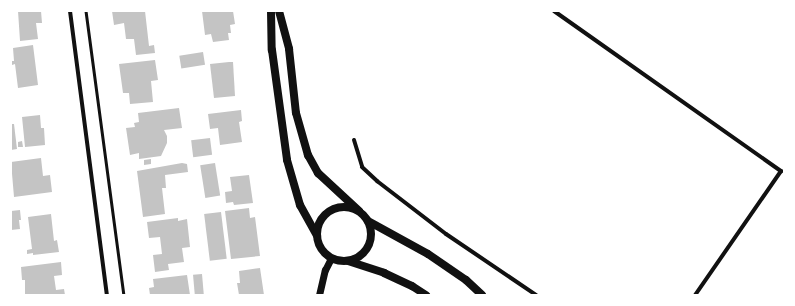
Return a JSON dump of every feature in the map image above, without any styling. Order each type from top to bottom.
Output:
[{"type":"main road","points":[[271,11],[272,50],[287,160],[300,205],[317,236]]},
{"type":"main road","points":[[280,11],[288,49],[296,113],[308,155],[318,173],[368,220],[428,254],[466,280],[482,295]]},
{"type":"main road","points":[[359,211],[351,207],[343,206],[330,210],[320,219],[317,228],[319,245],[331,258],[348,261],[384,273],[412,286],[426,295]]},
{"type":"main road","points":[[348,261],[363,253],[368,246],[371,229],[368,220]]},
{"type":"street","points":[[70,11],[107,295]]},
{"type":"street","points":[[554,11],[781,171],[695,295]]},
{"type":"street","points":[[354,140],[362,167],[377,181],[446,234],[536,295]]},
{"type":"street","points":[[319,295],[325,270],[331,258]]},
{"type":"path","points":[[86,11],[124,295]]},
{"type":"building","points":[[18,11],[41,11],[42,23],[36,23],[38,39],[20,41]]},
{"type":"building","points":[[112,11],[145,11],[149,46],[154,45],[155,53],[136,55],[134,39],[126,39],[124,23],[114,25]]},
{"type":"building","points":[[202,11],[233,11],[235,24],[230,25],[231,33],[228,33],[229,40],[213,42],[211,34],[205,35]]},
{"type":"building","points":[[33,45],[38,85],[18,88],[15,64],[12,65],[12,61],[14,61],[13,48]]},
{"type":"building","points":[[203,52],[205,65],[181,69],[179,56]]},
{"type":"building","points":[[155,60],[158,80],[151,81],[153,102],[130,104],[129,93],[123,93],[119,64]]},
{"type":"building","points":[[233,62],[235,96],[214,98],[210,64]]},
{"type":"building","points":[[179,108],[182,128],[164,130],[167,136],[167,143],[161,156],[139,159],[139,153],[130,155],[126,128],[135,127],[134,123],[139,122],[138,113]]},
{"type":"building","points":[[241,110],[242,121],[239,122],[242,142],[220,145],[218,128],[210,129],[208,114]]},
{"type":"building","points":[[40,115],[41,128],[44,128],[45,145],[25,147],[22,117]]},
{"type":"building","points":[[11,124],[14,124],[17,149],[11,150]]},
{"type":"building","points":[[210,138],[212,155],[193,157],[191,140]]},
{"type":"building","points":[[22,141],[23,147],[18,147],[18,142]]},
{"type":"building","points":[[41,158],[43,176],[50,175],[52,192],[14,197],[11,162]]},
{"type":"building","points":[[151,159],[151,164],[144,165],[144,160]]},
{"type":"building","points":[[182,163],[187,164],[188,172],[165,175],[166,188],[162,188],[165,214],[143,217],[137,171]]},
{"type":"building","points":[[215,163],[220,196],[205,198],[200,165]]},
{"type":"building","points":[[249,175],[253,203],[234,205],[233,202],[226,203],[225,192],[232,191],[230,177]]},
{"type":"building","points":[[249,208],[250,218],[255,217],[260,256],[231,259],[225,211]]},
{"type":"building","points":[[20,210],[20,229],[11,230],[11,211]]},
{"type":"building","points":[[221,212],[227,259],[210,261],[204,214]]},
{"type":"building","points":[[51,214],[54,241],[57,240],[59,252],[33,255],[33,253],[27,254],[27,250],[32,249],[28,217]]},
{"type":"building","points":[[178,218],[178,221],[187,219],[190,247],[182,248],[184,262],[168,264],[169,270],[155,272],[153,255],[162,254],[160,237],[149,238],[147,222]]},
{"type":"building","points":[[61,262],[62,275],[54,276],[56,290],[64,289],[65,295],[25,295],[25,280],[22,280],[21,267]]},
{"type":"building","points":[[260,268],[264,295],[239,295],[237,283],[240,283],[239,271]]},
{"type":"building","points":[[202,274],[204,295],[195,295],[193,275]]},
{"type":"building","points":[[187,275],[190,295],[150,295],[149,288],[154,287],[153,279]]}]
